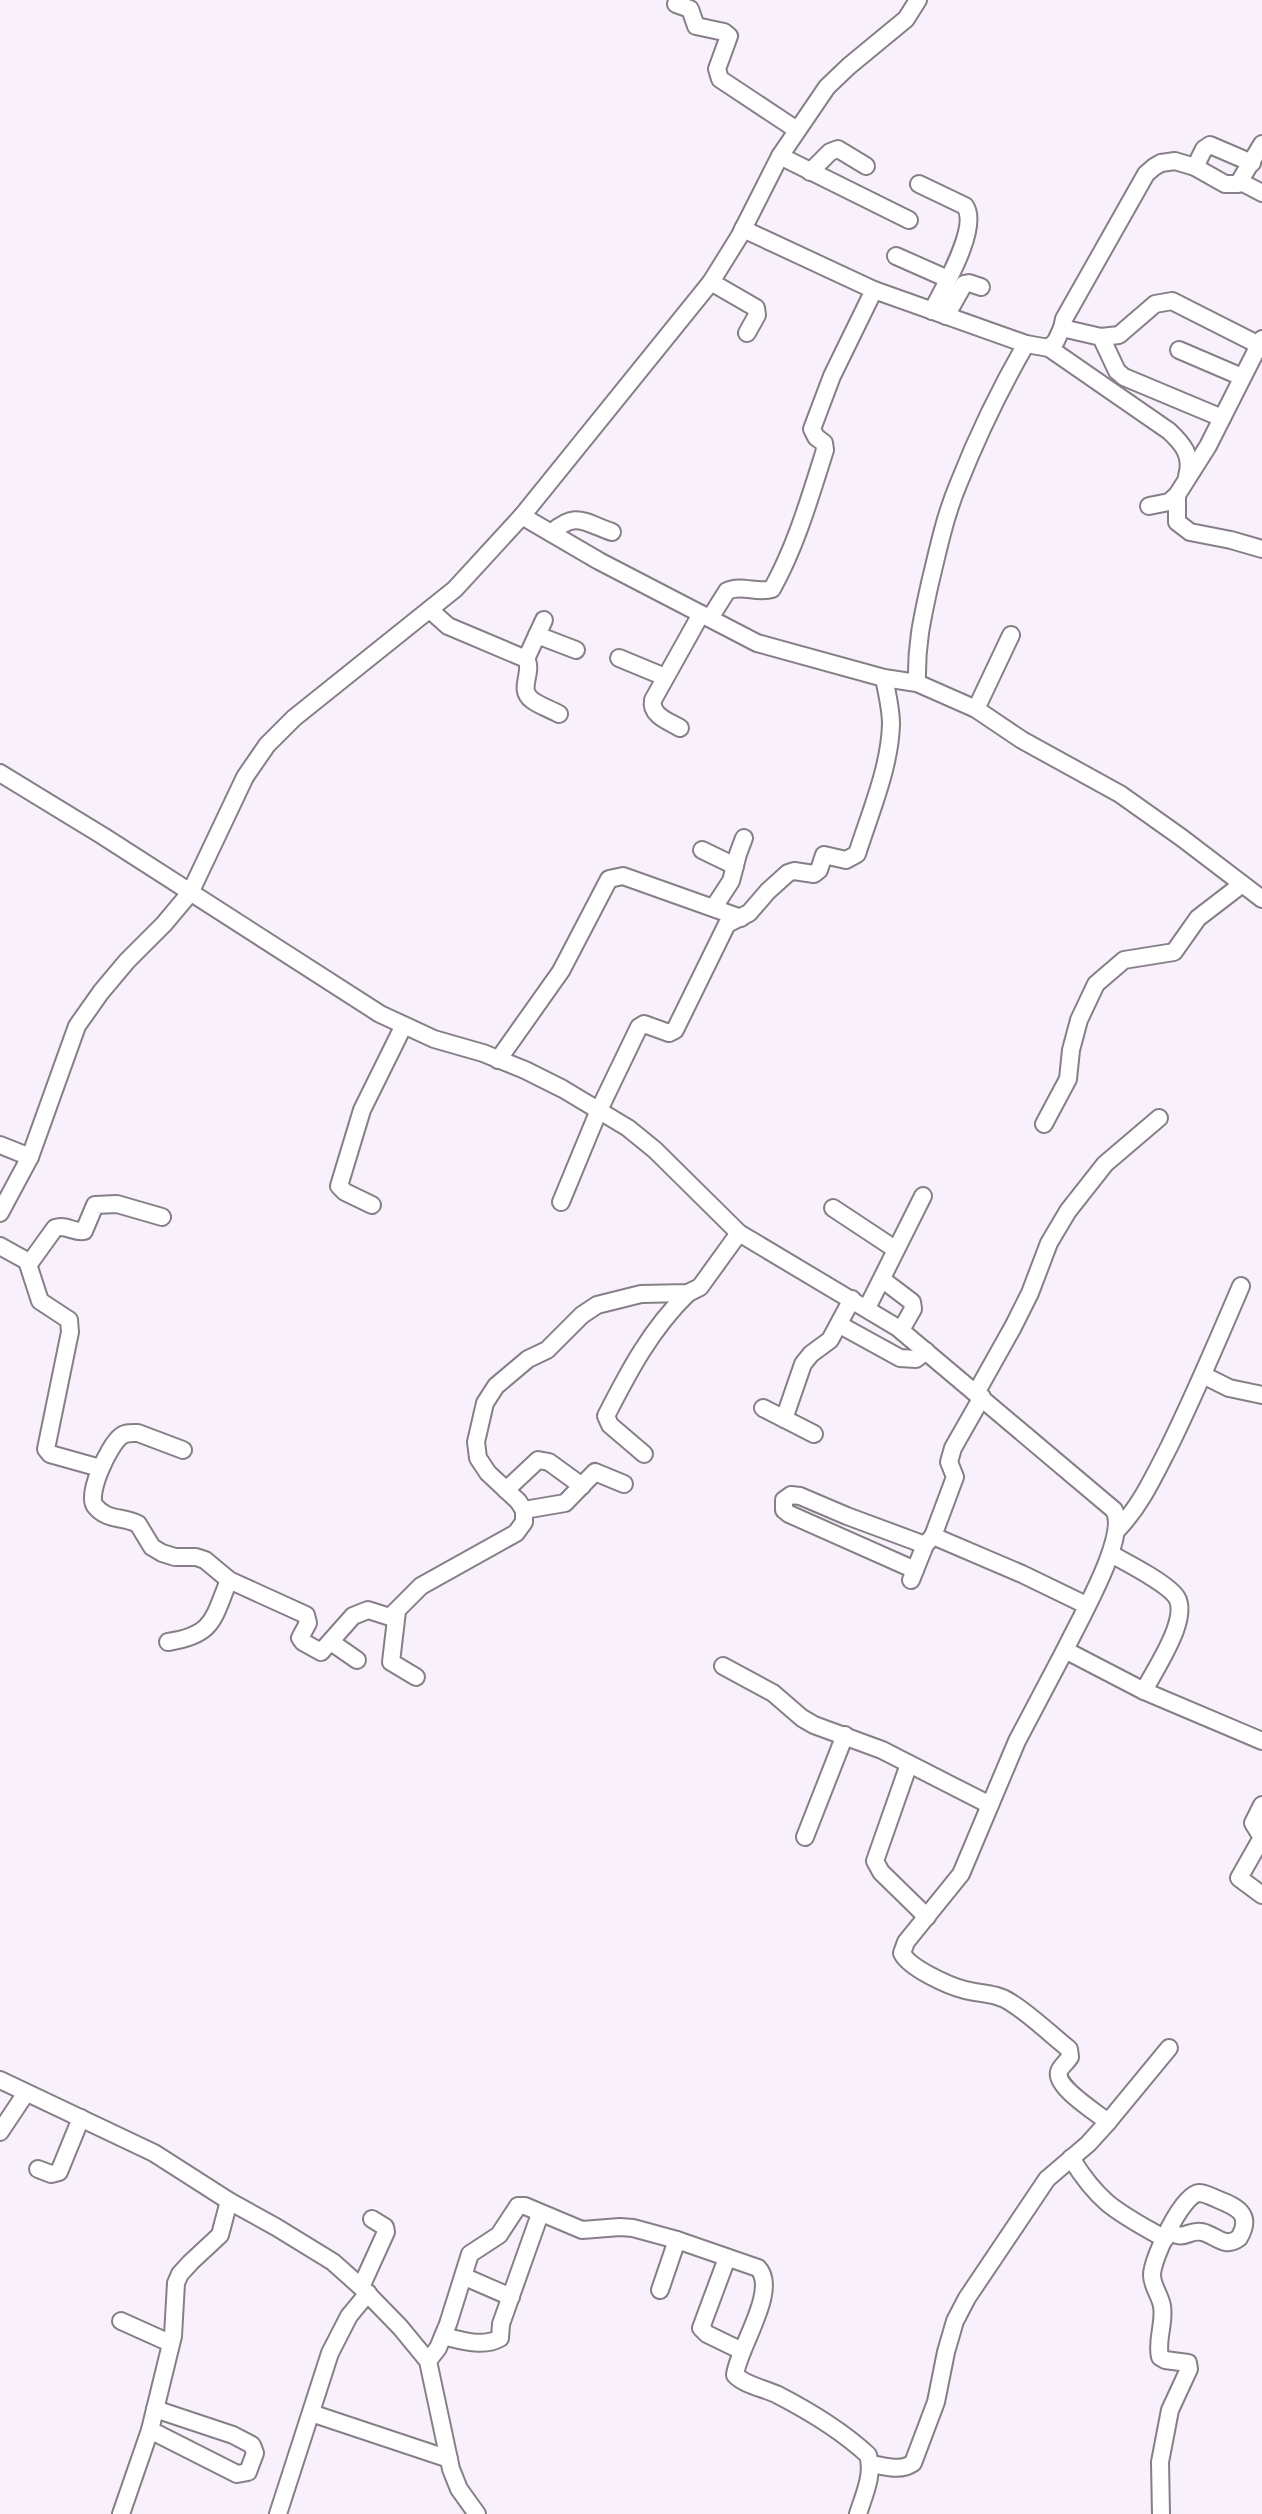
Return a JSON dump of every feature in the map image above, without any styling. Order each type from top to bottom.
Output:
[{"type":"street","points":[[0,1213],[30,1157],[77,1026],[127,961],[164,924],[190,893],[245,777],[267,745],[294,718],[455,589],[522,516],[711,282],[743,229],[780,156],[827,87],[906,19],[918,0]]},
{"type":"street","points":[[676,4],[690,9],[696,26],[724,32],[729,36],[717,69],[720,79],[797,130]]},
{"type":"street","points":[[1049,348],[1056,341],[1064,318],[1146,174],[1161,163],[1168,161],[1195,167],[1225,184],[1232,185],[1241,182],[1262,144]]},
{"type":"street","points":[[1195,167],[1204,148],[1210,145],[1252,163]]},
{"type":"street","points":[[810,172],[830,152],[838,149],[866,166]]},
{"type":"street","points":[[780,156],[909,220]]},
{"type":"street","points":[[1241,182],[1262,193]]},
{"type":"street","points":[[919,184],[965,206],[968,210],[969,218],[959,256],[948,279],[939,313]]},
{"type":"street","points":[[743,229],[874,290],[1026,344],[1049,348],[1183,443],[1190,467],[1187,477]]},
{"type":"street","points":[[897,256],[948,279]]},
{"type":"street","points":[[711,282],[756,308],[757,315],[747,333]]},
{"type":"street","points":[[939,313],[964,284],[969,283],[981,287]]},
{"type":"street","points":[[680,728],[655,713],[651,707],[653,700],[665,677],[705,616],[727,591],[741,587],[766,591],[772,589],[778,579],[798,533],[825,450],[824,443],[816,437],[812,429],[840,359],[874,290]]},
{"type":"street","points":[[1062,328],[1101,337],[1119,335],[1155,304],[1172,301],[1260,342],[1208,446],[1177,495],[1169,501],[1149,506]]},
{"type":"street","points":[[1101,337],[1117,371],[1124,377],[1222,418]]},
{"type":"street","points":[[916,682],[917,642],[957,485],[1003,383],[1026,344]]},
{"type":"street","points":[[1179,350],[1242,377]]},
{"type":"street","points":[[1177,495],[1177,522],[1182,527],[1190,532],[1262,549]]},
{"type":"street","points":[[522,516],[757,643],[884,678],[916,682],[976,709],[1022,740],[1120,794],[1182,838],[1241,885],[1262,898]]},
{"type":"street","points":[[551,533],[568,520],[576,520],[612,532]]},
{"type":"street","points":[[430,610],[448,626],[526,658]]},
{"type":"street","points":[[559,714],[534,701],[526,694],[530,669],[526,658],[540,627],[576,650]]},
{"type":"street","points":[[976,709],[1011,635]]},
{"type":"street","points":[[619,658],[665,677]]},
{"type":"street","points":[[561,1202],[599,1110],[639,1027],[644,1024],[669,1033],[675,1030],[728,924],[749,913],[790,871],[814,874],[819,870],[824,855],[846,860],[857,854],[883,771],[890,731],[891,722],[884,678]]},
{"type":"street","points":[[0,773],[103,836],[380,1014],[403,1027],[498,1060],[563,1089],[628,1128],[655,1150],[739,1233],[901,1330],[1114,1510],[1118,1529],[1111,1554],[1017,1742],[961,1874],[902,1950],[904,1957],[945,1983],[965,1990],[990,1994],[1010,2002],[1069,2049],[1070,2056],[1059,2073],[1059,2080],[1067,2090],[1108,2122]]},
{"type":"street","points":[[714,907],[731,881],[744,838]]},
{"type":"street","points":[[702,850],[735,866]]},
{"type":"street","points":[[498,1060],[561,971],[609,879],[623,876],[741,918]]},
{"type":"street","points":[[1044,1124],[1068,1079],[1071,1050],[1079,1020],[1096,984],[1124,960],[1174,952],[1198,918],[1241,885]]},
{"type":"street","points":[[372,1205],[345,1192],[339,1186],[363,1110],[403,1027]]},
{"type":"street","points":[[1086,1605],[1022,1574],[929,1541],[847,1516],[800,1496],[791,1495],[784,1500],[784,1510],[789,1514],[913,1575],[929,1541],[956,1476],[949,1462],[952,1448],[1030,1293],[1049,1243],[1068,1211],[1105,1164],[1159,1119]]},
{"type":"street","points":[[0,1145],[30,1157]]},
{"type":"street","points":[[867,1308],[923,1196]]},
{"type":"street","points":[[29,1264],[55,1228],[60,1226],[76,1232],[84,1231],[95,1205],[117,1204],[162,1217]]},
{"type":"street","points":[[833,1208],[895,1249]]},
{"type":"street","points":[[644,1454],[610,1425],[606,1416],[637,1355],[670,1310],[688,1293],[700,1287],[710,1276],[739,1233]]},
{"type":"street","points":[[0,1246],[22,1257],[29,1264],[40,1301],[69,1320],[70,1332],[46,1449],[50,1454],[100,1468]]},
{"type":"street","points":[[883,1280],[912,1302],[913,1309],[901,1330]]},
{"type":"street","points":[[1118,1529],[1144,1496],[1203,1375],[1241,1286]]},
{"type":"street","points":[[183,1450],[138,1433],[119,1437],[100,1468],[92,1501],[104,1515],[138,1524],[152,1547],[175,1557],[189,1556],[205,1560],[229,1580],[306,1615],[308,1623],[300,1638],[320,1652],[359,1612],[373,1611],[389,1618],[421,1586],[516,1533],[524,1522],[524,1510],[488,1473],[478,1458],[476,1442],[485,1402],[496,1386],[528,1359],[547,1350],[582,1315],[597,1305],[641,1294],[688,1293]]},
{"type":"street","points":[[784,1419],[803,1364],[811,1354],[830,1340],[852,1299]]},
{"type":"street","points":[[840,1324],[900,1358],[916,1359],[926,1351]]},
{"type":"street","points":[[1203,1375],[1229,1388],[1262,1395]]},
{"type":"street","points":[[763,1408],[814,1434]]},
{"type":"street","points":[[506,1490],[538,1460],[549,1462],[582,1486]]},
{"type":"street","points":[[524,1510],[565,1503],[595,1472],[624,1484]]},
{"type":"street","points":[[1111,1554],[1174,1593],[1180,1606],[1179,1624],[1144,1691]]},
{"type":"street","points":[[168,1642],[194,1637],[202,1632],[214,1616],[229,1580]]},
{"type":"street","points":[[397,1611],[391,1662],[416,1677]]},
{"type":"street","points":[[331,1642],[357,1660]]},
{"type":"street","points":[[1065,1650],[1144,1691],[1262,1741]]},
{"type":"street","points":[[723,1666],[773,1693],[802,1718],[814,1725],[846,1736],[909,1764],[990,1805]]},
{"type":"street","points":[[805,1837],[846,1736]]},
{"type":"street","points":[[909,1764],[875,1861],[881,1872],[927,1917]]},
{"type":"street","points":[[1262,1805],[1253,1823],[1261,1836],[1260,1841],[1239,1878],[1262,1895]]},
{"type":"street","points":[[871,2464],[897,2469],[913,2463],[936,2402],[955,2321],[967,2298],[1047,2179],[1100,2134],[1169,2048]]},
{"type":"street","points":[[0,2080],[154,2153],[229,2201],[276,2226],[333,2262],[364,2290],[428,2361],[449,2459],[459,2489],[477,2514]]},
{"type":"street","points":[[0,2132],[26,2093]]},
{"type":"street","points":[[38,2169],[51,2174],[59,2172],[81,2118]]},
{"type":"street","points":[[1071,2158],[1096,2194],[1113,2209],[1167,2235],[1152,2271],[1152,2278],[1162,2306],[1158,2349],[1160,2357],[1165,2360],[1188,2363],[1189,2369],[1170,2410],[1160,2462],[1161,2514]]},
{"type":"street","points":[[126,2513],[150,2430],[170,2343],[175,2316],[176,2283],[180,2274],[220,2235],[229,2201]]},
{"type":"street","points":[[428,2361],[443,2336],[465,2277],[470,2254],[499,2235],[515,2208],[525,2206],[582,2230],[626,2227],[677,2240],[758,2268],[765,2282],[763,2296],[736,2369],[736,2377],[796,2404],[868,2455],[871,2464],[858,2514]]},
{"type":"street","points":[[443,2336],[475,2342],[498,2340],[501,2337],[501,2324],[540,2214]]},
{"type":"street","points":[[278,2514],[330,2353],[364,2290],[386,2232],[385,2226],[372,2219]]},
{"type":"street","points":[[660,2290],[677,2240]]},
{"type":"street","points":[[727,2258],[701,2328],[707,2334],[742,2351]]},
{"type":"street","points":[[465,2277],[511,2297]]},
{"type":"street","points":[[121,2320],[170,2343]]},
{"type":"street","points":[[150,2430],[237,2474],[248,2472],[255,2453],[252,2445],[233,2435],[155,2409]]},
{"type":"street","points":[[312,2414],[449,2459]]}]
